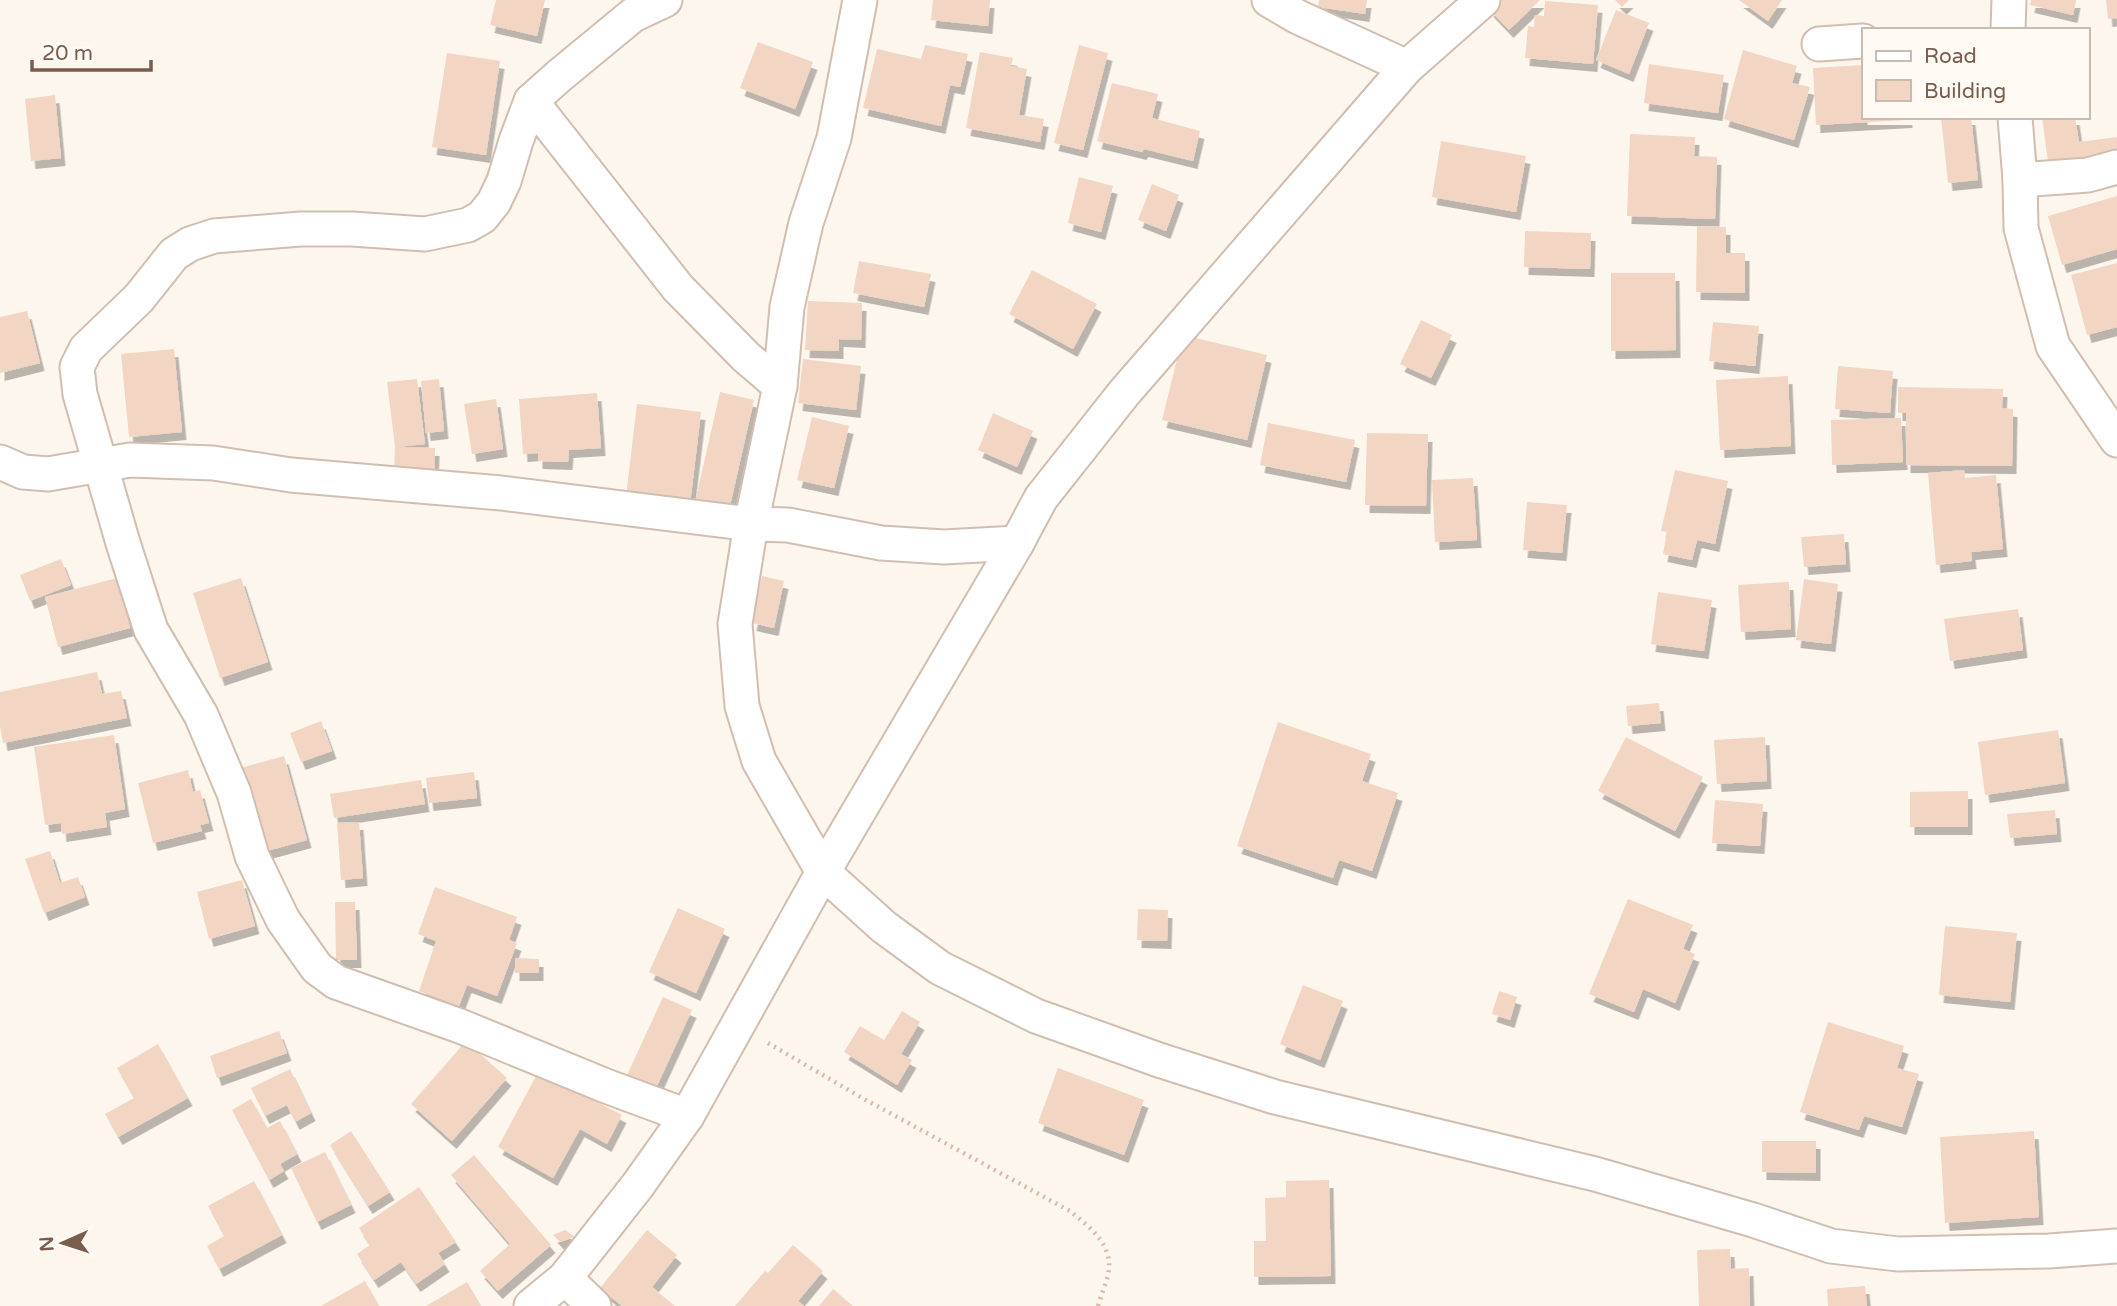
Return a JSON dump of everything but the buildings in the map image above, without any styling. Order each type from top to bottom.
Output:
[{"type":"street","points":[[664,0],[633,15],[531,102],[504,181],[494,202],[482,217],[468,225],[425,234],[301,229],[214,236],[190,244],[174,254],[139,298],[86,349],[77,367],[80,394],[151,630],[201,715],[234,793],[252,856],[283,920],[317,968],[336,982],[460,1026],[687,1116]]},
{"type":"street","points":[[860,0],[834,138],[806,223],[787,307],[780,386],[751,524],[735,624],[742,706],[759,761],[823,872],[884,928],[951,974],[1036,1016],[1159,1060],[1275,1097],[1595,1174],[1753,1220],[1831,1246],[1898,1254],[2049,1251],[2117,1246]]},
{"type":"street","points":[[1269,0],[1298,17],[1406,67]]},
{"type":"street","points":[[531,1306],[565,1278],[638,1185],[687,1116],[823,872],[1041,498],[1124,393],[1406,67],[1483,0]]},
{"type":"street","points":[[2008,28],[2009,0]]},
{"type":"street","points":[[1819,44],[1862,41]]},
{"type":"street","points":[[531,102],[678,288],[746,357],[780,386]]},
{"type":"street","points":[[2015,119],[2021,228],[2053,346],[2117,440]]},
{"type":"street","points":[[2020,180],[2088,175],[2117,167]]},
{"type":"street","points":[[0,462],[23,472],[48,474],[130,460],[213,463],[291,475],[500,493],[751,524],[788,525],[881,543],[944,547],[1017,543]]},
{"type":"street","points":[[565,1278],[594,1306]]},
{"type":"path","points":[[737,1026],[1070,1211],[1098,1234],[1107,1253],[1109,1269],[1098,1306]]}]
